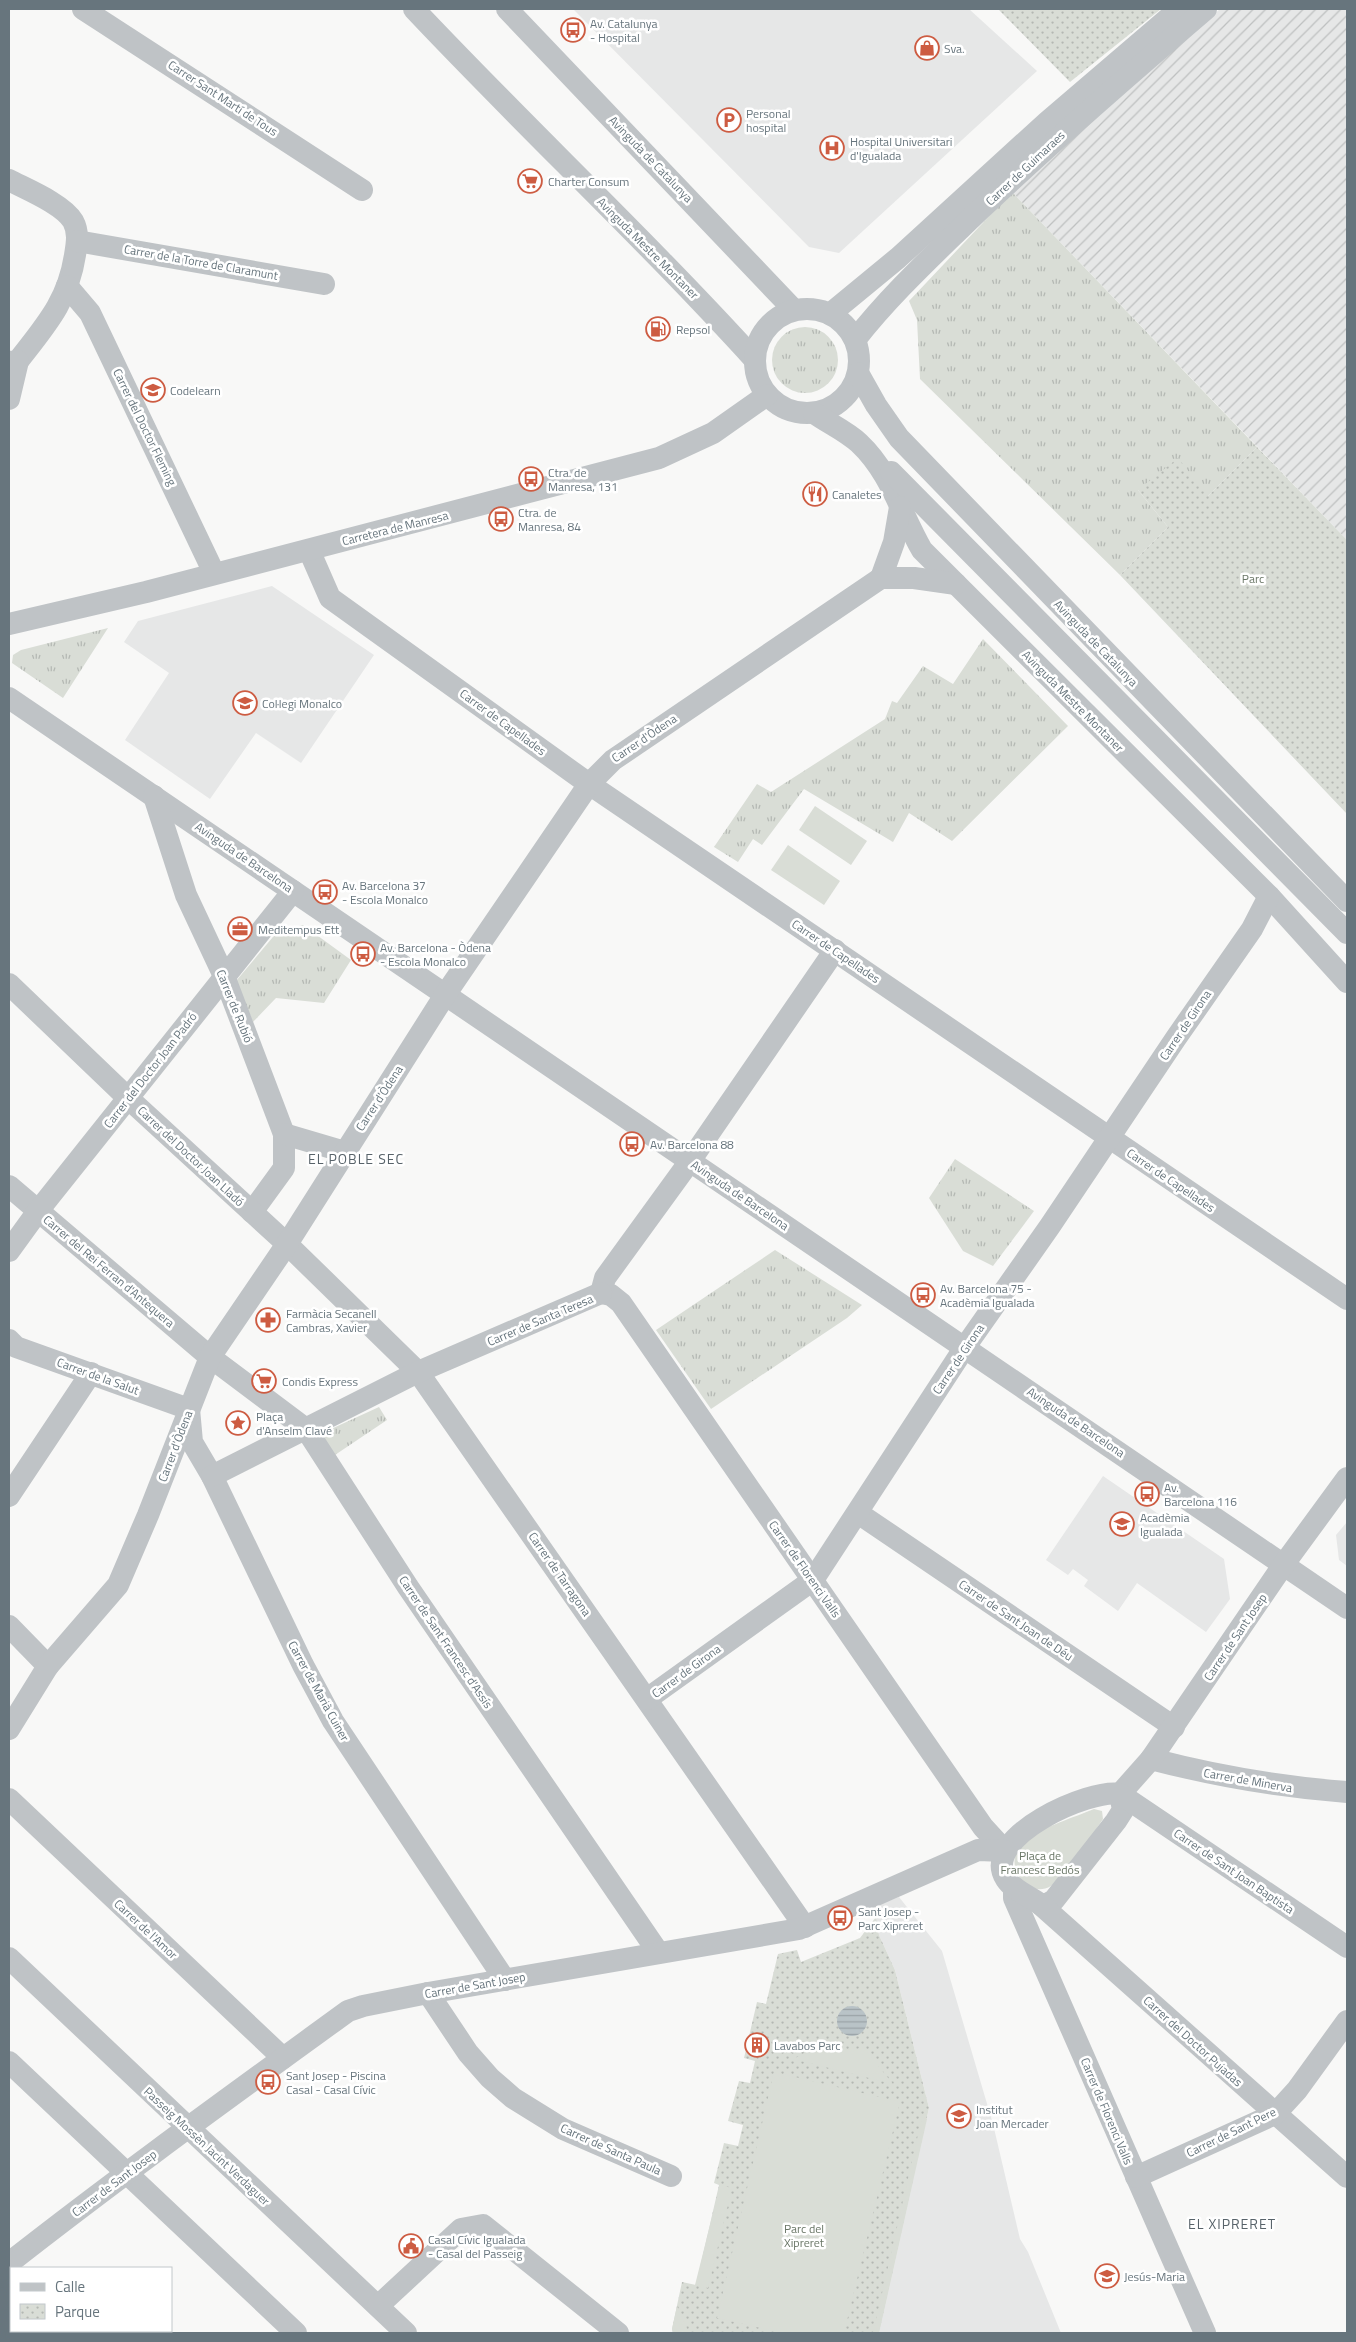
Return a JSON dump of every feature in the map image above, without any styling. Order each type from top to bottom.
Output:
[{"type":"street","name":"Carrer Sant Martí de Tous","points":[[83,9],[362,190]]},
{"type":"street","name":"Avinguda Mestre Montaner","points":[[414,9],[592,192],[696,295],[754,360]]},
{"type":"street","name":"Avinguda de Catalunya","points":[[507,9],[794,310]]},
{"type":"street","name":"Carrer de Guimaraes","points":[[830,314],[892,263],[1048,122],[1179,9]]},
{"type":"street","name":"Carrer de Guimaraes","points":[[855,340],[892,295],[993,197],[1081,117],[1206,9]]},
{"type":"street","points":[[9,180],[58,207],[72,220],[77,240],[72,277],[57,310],[14,362],[9,399]]},
{"type":"street","name":"Carrer de la Torre de Claramunt","points":[[77,240],[324,284]]},
{"type":"street","name":"Carrer del Doctor Fleming","points":[[67,286],[90,313],[214,573]]},
{"type":"street","points":[[816,309],[830,314],[849,329],[860,356],[858,373],[846,397],[831,408],[814,413],[788,410],[767,395],[758,379],[754,360],[763,332],[776,318],[794,310],[816,309]]},
{"type":"street","name":"Avinguda de Catalunya","points":[[858,373],[876,405],[899,438],[1347,901]]},
{"type":"street","name":"Carretera de Manresa","points":[[9,624],[146,592],[659,458],[713,433],[767,395]]},
{"type":"street","name":"Avinguda Mestre Montaner","points":[[814,413],[864,448],[880,468],[901,503],[908,526],[922,550],[1269,896],[1347,982]]},
{"type":"street","name":"Avinguda de Catalunya","points":[[864,448],[943,522],[1347,933]]},
{"type":"street","points":[[901,503],[894,542],[881,578],[914,578],[956,584]]},
{"type":"street","points":[[330,598],[327,583],[331,565],[344,541]]},
{"type":"street","points":[[309,550],[330,598]]},
{"type":"street","name":"Carrer d'Òdena","points":[[9,1729],[48,1666],[118,1584],[148,1515],[210,1357],[287,1244],[445,995],[589,784],[605,765],[881,578]]},
{"type":"street","name":"Carrer de Capellades","points":[[330,598],[589,784],[1347,1299]]},
{"type":"street","name":"Avinguda de Barcelona","points":[[9,698],[1347,1608]]},
{"type":"street","name":"Carrer de Rubió","points":[[154,796],[186,895],[224,976],[284,1134],[284,1168],[252,1212]]},
{"type":"street","name":"Carrer del Doctor Joan Padró","points":[[9,1251],[38,1211],[129,1099],[224,976],[294,891]]},
{"type":"street","name":"Carrer de Girona","points":[[647,1699],[813,1580],[965,1347],[1252,929],[1269,896]]},
{"type":"street","name":"Carrer de Santa Teresa","points":[[212,1476],[418,1372],[602,1293],[605,1278],[690,1161],[834,950]]},
{"type":"street","name":"Carrer del Doctor Joan Lladó","points":[[9,984],[129,1099],[287,1244]]},
{"type":"street","points":[[284,1134],[345,1152]]},
{"type":"street","name":"Carrer del Rei Ferran d'Antequera","points":[[9,1186],[210,1357]]},
{"type":"street","name":"Carrer de Tarragona","points":[[287,1244],[418,1372],[805,1927]]},
{"type":"street","name":"Carrer de Florenci Valls","points":[[602,1293],[611,1296],[621,1303],[983,1826],[1005,1851]]},
{"type":"street","name":"Carrer de la Salut","points":[[9,1340],[16,1347],[189,1409]]},
{"type":"street","name":"Carrer de Sant Francesc d'Assís","points":[[210,1357],[306,1429],[408,1587],[658,1952]]},
{"type":"street","points":[[9,1496],[91,1373]]},
{"type":"street","name":"Carrer de Marià Cuiner","points":[[189,1409],[192,1442],[212,1476],[303,1665],[333,1721],[505,1980]]},
{"type":"street","name":"Carrer de Sant Josep","points":[[1120,1794],[1151,1759],[1284,1564],[1347,1478]]},
{"type":"street","name":"Carrer de Sant Joan de Déu","points":[[858,1513],[1174,1726]]},
{"type":"street","points":[[9,1626],[48,1666]]},
{"type":"street","name":"Carrer de Minerva","points":[[1151,1759],[1206,1773],[1273,1784],[1347,1792]]},
{"type":"street","points":[[1120,1794],[1123,1810],[1054,1900],[1047,1904],[1040,1904],[1014,1887],[1005,1878],[1003,1868],[1005,1851],[1012,1840],[1027,1828],[1063,1809],[1096,1796],[1120,1794]]},
{"type":"street","name":"Carrer de Sant Joan Baptista","points":[[1120,1794],[1347,1947]]},
{"type":"street","name":"Carrer de l'Amor","points":[[9,1799],[284,2058]]},
{"type":"street","name":"Carrer de Sant Josep","points":[[9,2263],[126,2172],[348,2011],[363,2006],[428,1993],[805,1927],[978,1850],[1005,1851]]},
{"type":"street","name":"Carrer de Florenci Valls","points":[[1014,1887],[1014,1898],[1205,2333]]},
{"type":"street","name":"Carrer del Doctor Pujadas","points":[[1040,1904],[1347,2177]]},
{"type":"street","name":"Passeig Mossèn Jacint Verdaguer","points":[[9,1958],[406,2333]]},
{"type":"street","name":"Carrer de Santa Paula","points":[[428,1993],[468,2053],[490,2078],[513,2098],[563,2129],[671,2176]]},
{"type":"street","name":"Carrer de Sant Pere","points":[[1136,2177],[1275,2114],[1297,2090],[1347,2022]]},
{"type":"street","points":[[9,2062],[296,2333]]},
{"type":"street","points":[[378,2306],[461,2229],[483,2225],[618,2333]]},
{"type":"shaded area","name":"Hospital Universitari d'Igualada","points":[[573,9],[969,9],[1037,71],[839,253],[809,247]]},
{"type":"shaded area","points":[[1220,9],[1347,9],[1347,540],[1012,192]]},
{"type":"shaded area","name":"Col·legi Monalco","points":[[272,586],[374,655],[301,763],[256,733],[210,799],[125,740],[169,673],[124,642],[138,621]]},
{"type":"shaded area","name":"Acadèmia Igualada","points":[[1103,1476],[1224,1559],[1230,1599],[1206,1632],[1137,1583],[1118,1611],[1084,1586],[1088,1580],[1073,1569],[1068,1575],[1046,1560]]},
{"type":"shaded area","points":[[1347,1522],[1347,1566],[1339,1560],[1336,1535]]},
{"type":"shaded area","name":"Institut Joan Mercader","points":[[899,1897],[942,1951],[993,2124],[1020,2239],[1028,2252],[1061,2333],[879,2333],[929,2108],[895,1970],[879,1935],[873,1907]]},
{"type":"shaded area","points":[[852,2006],[863,2010],[867,2021],[863,2032],[852,2036],[841,2032],[837,2021],[841,2010]]},
{"type":"green space","points":[[998,9],[1161,9],[1070,82]]},
{"type":"green space","points":[[1012,192],[1257,447],[1208,496],[1138,490],[1168,527],[1120,575],[920,379],[917,320],[909,301]]},
{"type":"green space","points":[[798,327],[812,327],[824,332],[833,341],[838,353],[836,373],[829,384],[812,393],[798,393],[786,388],[777,379],[772,367],[772,353],[777,341],[786,332]]},
{"type":"green space","name":"Parc","points":[[1257,447],[1347,540],[1347,814],[1120,575],[1168,527],[1138,490],[1178,458],[1208,496]]},
{"type":"green space","points":[[108,628],[63,698],[12,663],[13,655],[21,650]]},
{"type":"green space","points":[[983,639],[1068,726],[952,841],[909,813],[893,842],[804,789],[762,845],[753,839],[738,862],[714,847],[757,784],[771,792],[885,719],[892,701],[897,703],[923,666],[953,684]]},
{"type":"green space","points":[[815,806],[867,841],[851,865],[799,830]]},
{"type":"green space","points":[[788,845],[840,881],[824,905],[771,870]]},
{"type":"green space","points":[[303,925],[351,960],[324,1003],[276,998],[253,1022],[236,981],[278,931]]},
{"type":"green space","points":[[955,1159],[1034,1211],[993,1266],[963,1251],[929,1198]]},
{"type":"green space","points":[[775,1250],[862,1305],[847,1318],[711,1409],[656,1330]]},
{"type":"green space","points":[[379,1407],[387,1420],[332,1457],[318,1435]]},
{"type":"green space","name":"Plaça de Francesc Bedós","points":[[1094,1809],[1102,1811],[1103,1819],[1065,1874],[1051,1886],[1041,1889],[1032,1888],[1024,1883],[1018,1876],[1015,1867],[1015,1857],[1019,1847],[1027,1839],[1042,1830]]},
{"type":"green space","name":"Parc del Xipreret","points":[[876,1917],[879,1935],[895,1970],[929,2108],[879,2333],[673,2333],[672,2329],[682,2282],[696,2285],[719,2185],[714,2183],[724,2143],[738,2146],[743,2125],[728,2121],[739,2081],[750,2083],[755,2061],[744,2058],[757,2002],[766,2004],[778,1954],[797,1950],[801,1962],[860,1938]]},
{"type":"green space","points":[[830,2041],[846,2049],[863,2047],[893,2084],[793,2059]]},
{"type":"green space","points":[[774,2072],[900,2102],[844,2333],[782,2333],[717,2318]]},
{"type":"green space","points":[[922,2117],[927,2119],[879,2333],[873,2333]]},
{"type":"green space","points":[[720,2185],[732,2188],[708,2288],[695,2285]]},
{"type":"green space","points":[[677,2306],[689,2333],[673,2333],[672,2329]]},
{"type":"place","name":"Av. Catalunya - Hospital","points":[[573,30]]},
{"type":"place","name":"Sva.","points":[[927,48]]},
{"type":"place","name":"Personal hospital","points":[[729,120]]},
{"type":"place","name":"Hospital Universitari d'Igualada","points":[[832,148]]},
{"type":"place","name":"Charter Consum","points":[[530,181]]},
{"type":"place","name":"Repsol","points":[[658,329]]},
{"type":"place","name":"Codelearn","points":[[153,390]]},
{"type":"place","name":"Ctra. de Manresa, 131","points":[[531,479]]},
{"type":"place","name":"Canaletes","points":[[815,494]]},
{"type":"place","name":"Ctra. de Manresa, 84","points":[[501,519]]},
{"type":"place","name":"Col·legi Monalco","points":[[245,703]]},
{"type":"place","name":"Av. Barcelona 37 - Escola Monalco","points":[[325,892]]},
{"type":"place","name":"Meditempus Ett","points":[[240,929]]},
{"type":"place","name":"Av. Barcelona - Òdena - Escola Monalco","points":[[363,954]]},
{"type":"place","name":"Av. Barcelona 88","points":[[632,1144]]},
{"type":"place","name":"Av. Barcelona 75 - Acadèmia Igualada","points":[[923,1295]]},
{"type":"place","name":"Farmàcia Secanell Cambras, Xavier","points":[[268,1320]]},
{"type":"place","name":"Condis Express","points":[[264,1381]]},
{"type":"place","name":"Plaça d'Anselm Clavé","points":[[238,1423]]},
{"type":"place","name":"Av. Barcelona 116","points":[[1147,1494]]},
{"type":"place","name":"Acadèmia Igualada","points":[[1122,1524]]},
{"type":"place","name":"Sant Josep - Parc Xipreret","points":[[840,1918]]},
{"type":"place","name":"Lavabos Parc","points":[[757,2045]]},
{"type":"place","name":"Sant Josep - Piscina Casal - Casal Cívic","points":[[268,2082]]},
{"type":"place","name":"Institut Joan Mercader","points":[[959,2116]]},
{"type":"place","name":"Casal Cívic Igualada - Casal del Passeig","points":[[411,2246]]},
{"type":"place","name":"Jesús-Maria","points":[[1107,2276]]},
{"type":"district","name":"EL POBLE SEC","points":[[356,1158]]},
{"type":"district","name":"EL XIPRERET","points":[[1232,2223]]}]
